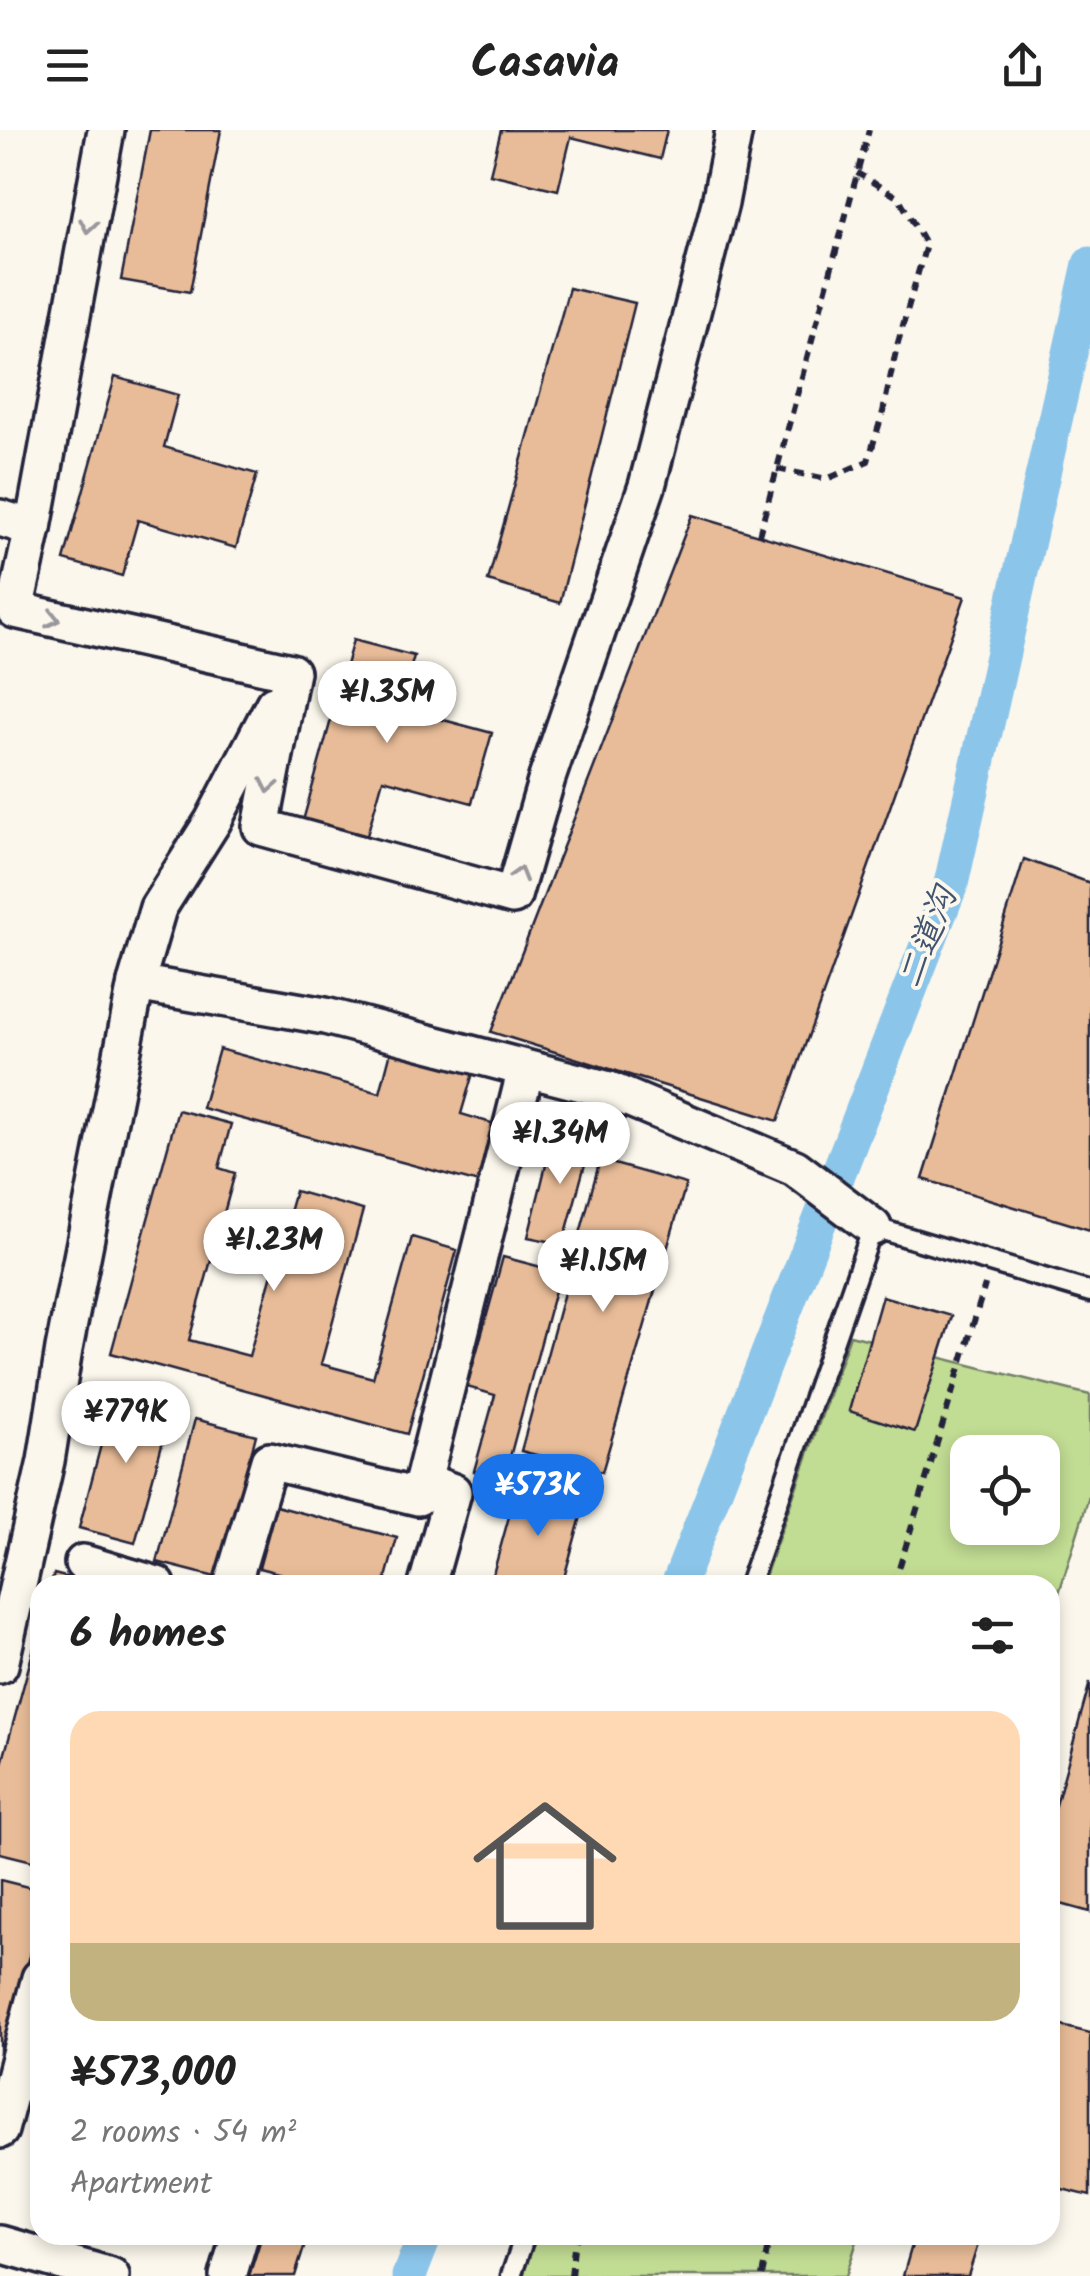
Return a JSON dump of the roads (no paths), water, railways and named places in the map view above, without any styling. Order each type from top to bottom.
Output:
[{"type":"street","points":[[106,130],[17,523],[15,610],[291,672]]},
{"type":"street","points":[[291,672],[261,827],[513,896],[548,778],[647,486],[720,202],[734,130]]},
{"type":"street","points":[[0,1665],[46,1461],[64,1349],[136,983],[158,908],[212,821],[291,672]]},
{"type":"street","points":[[136,983],[324,1016],[609,1090],[795,1168],[872,1226]]},
{"type":"street","points":[[235,1575],[269,1461],[418,1497],[526,1069]]},
{"type":"street","points":[[423,1481],[453,1492],[429,1575]]},
{"type":"street","points":[[83,1564],[122,1575]]},
{"type":"street","points":[[0,2130],[30,2016]]},
{"type":"street","points":[[0,2244],[111,2276]]},
{"type":"street","points":[[228,2276],[237,2245]]},
{"type":"lane","points":[[751,1575],[872,1226],[1090,1292]]},
{"type":"lane","points":[[510,2276],[521,2245]]},
{"type":"waterway","name":"二道沟","points":[[682,1575],[951,884],[1090,264]]},
{"type":"waterway","name":"二道沟","points":[[409,2276],[421,2245]]}]
